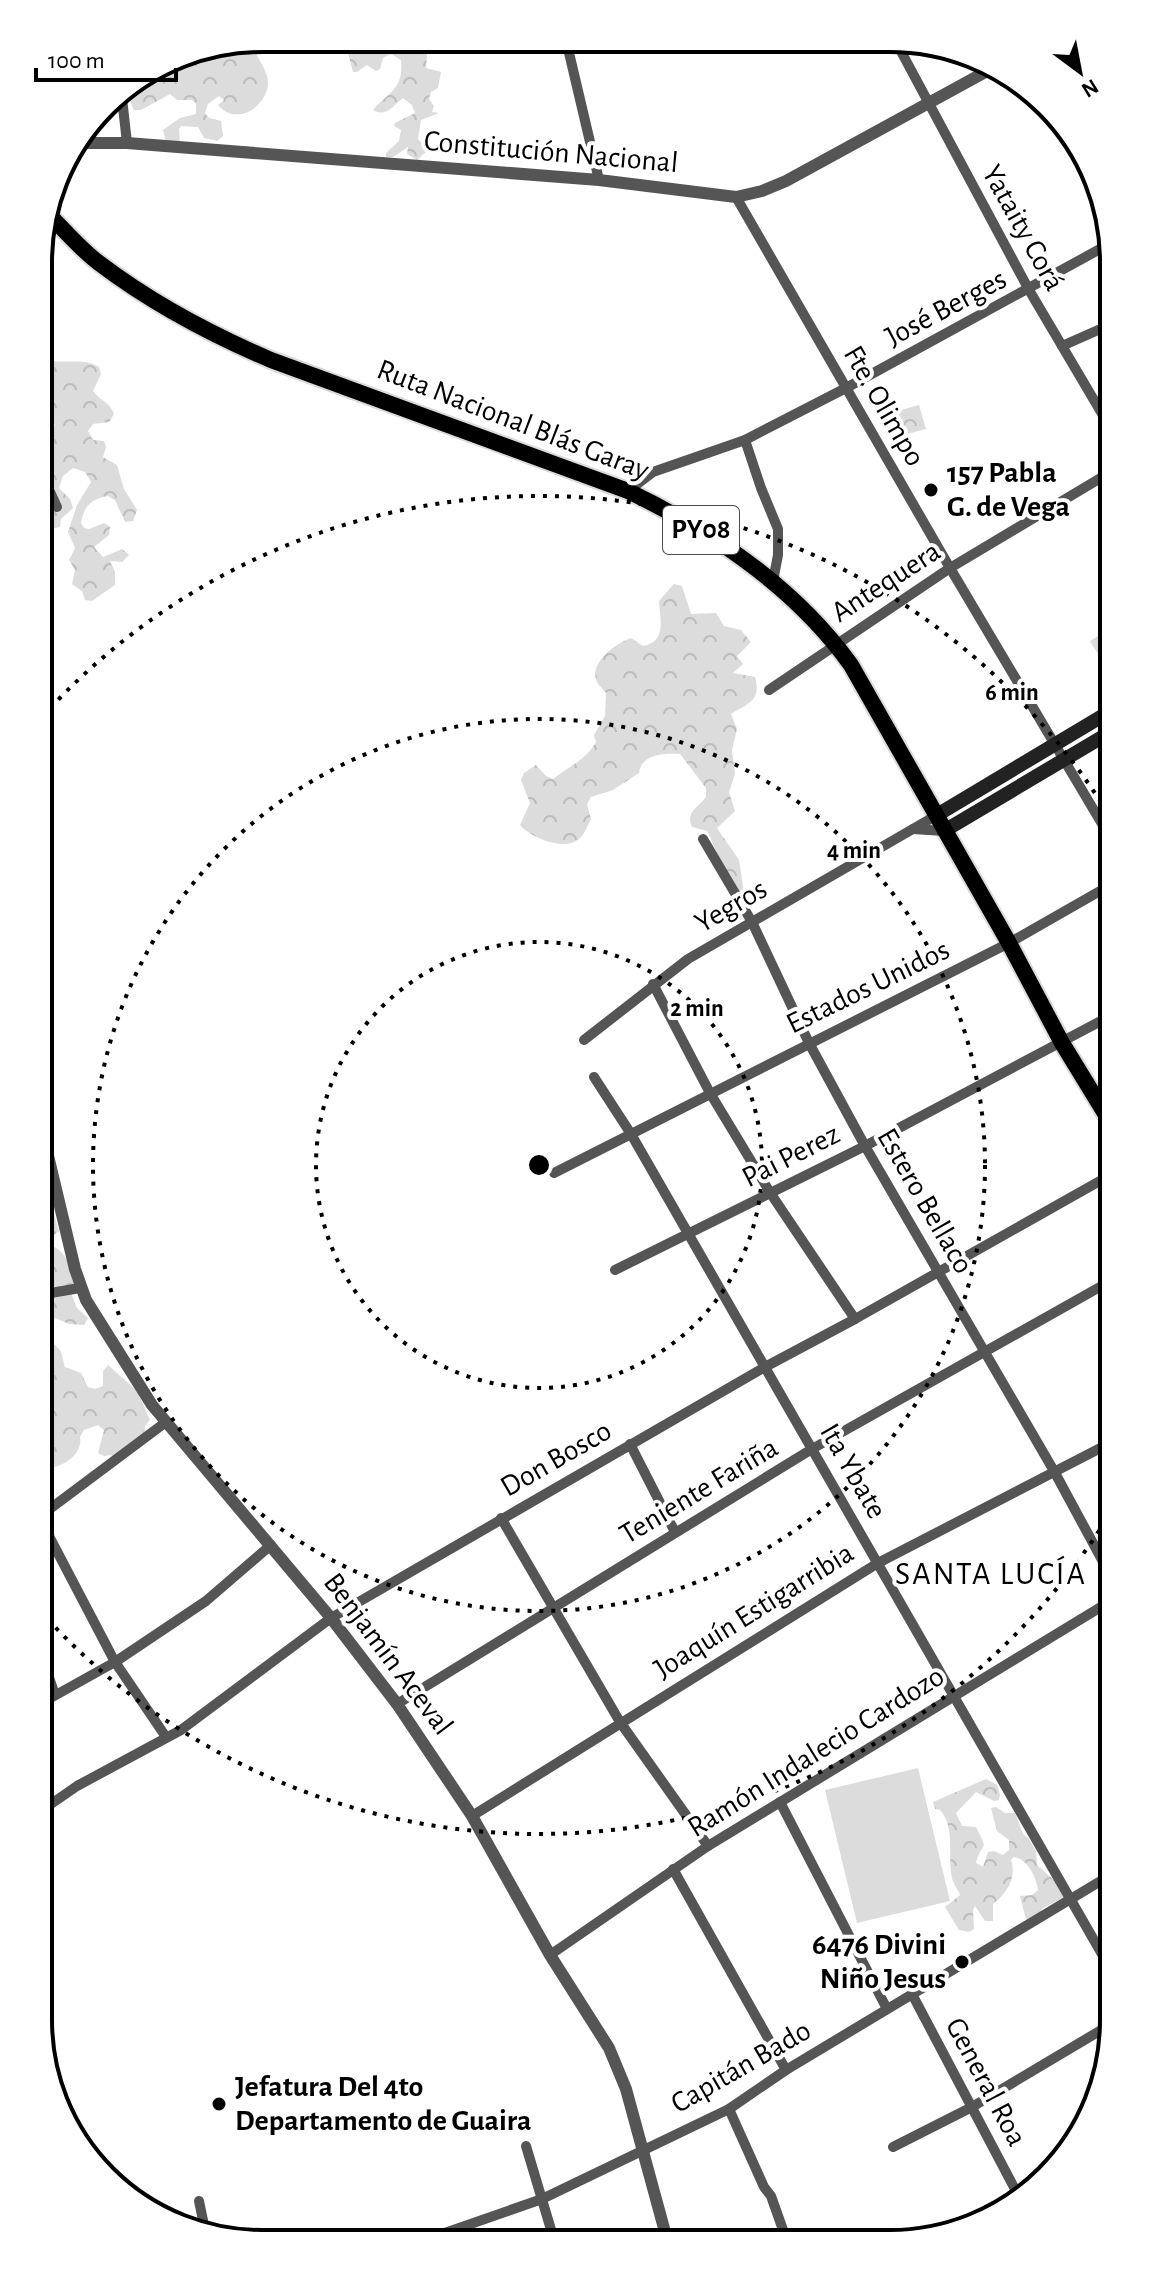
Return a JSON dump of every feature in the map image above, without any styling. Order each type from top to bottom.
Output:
[{"type":"highway","name":"Ruta Nacional Blás Garay","points":[[56,222],[97,262],[154,302],[214,336],[271,360],[628,491],[679,516],[773,581],[836,644],[851,665],[1009,943],[1062,1043],[1100,1105]]},
{"type":"main road","points":[[937,815],[1100,717]]},
{"type":"main road","points":[[944,831],[1100,738]]},
{"type":"street","points":[[569,52],[599,180]]},
{"type":"street","name":"Yataity Corá","points":[[901,52],[1029,290],[1100,410]]},
{"type":"street","name":"Constitución Nacional","points":[[88,143],[127,143],[599,180],[736,197],[786,181],[982,74]]},
{"type":"street","points":[[123,104],[127,143]]},
{"type":"street","name":"Fte. Olimpo","points":[[736,197],[1100,821]]},
{"type":"street","name":"José Berges","points":[[628,491],[653,472],[745,440],[1099,250]]},
{"type":"street","points":[[1062,346],[1100,329]]},
{"type":"street","points":[[745,440],[778,529],[778,555],[773,581]]},
{"type":"street","name":"Antequera","points":[[769,690],[950,568],[1100,478]]},
{"type":"street","points":[[52,496],[57,507]]},
{"type":"street","name":"Yegros","points":[[584,1040],[688,959],[937,815]]},
{"type":"street","points":[[911,828],[944,831]]},
{"type":"street","name":"Estero Bellaco","points":[[703,839],[752,922],[809,1043],[865,1146],[1100,1556]]},
{"type":"street","name":"Estados Unidos","points":[[554,1173],[1009,943],[1100,891]]},
{"type":"street","points":[[653,984],[710,1093],[771,1194],[855,1319]]},
{"type":"street","name":"Pai Perez","points":[[615,1270],[865,1146],[1100,1022]]},
{"type":"street","name":"Ita Ybate","points":[[594,1077],[689,1234],[1100,1950]]},
{"type":"street","name":"Benjamín Aceval","points":[[52,1172],[80,1288],[145,1393],[331,1618],[397,1704],[472,1816],[550,1955],[609,2048],[626,2089],[664,2230]]},
{"type":"street","name":"Don Bosco","points":[[52,1803],[77,1786],[181,1730],[331,1618],[765,1367],[1100,1181]]},
{"type":"street","name":"Teniente Fariña","points":[[397,1704],[812,1449],[1100,1287]]},
{"type":"street","points":[[52,1293],[80,1288]]},
{"type":"street","points":[[52,1507],[166,1422]]},
{"type":"street","points":[[630,1444],[675,1532]]},
{"type":"street","name":"Joaquín Estigarribia","points":[[472,1816],[878,1563],[1100,1448]]},
{"type":"street","points":[[501,1518],[620,1722],[708,1846]]},
{"type":"street","points":[[52,1542],[115,1662],[166,1737]]},
{"type":"street","points":[[52,1697],[115,1662],[206,1601],[271,1545]]},
{"type":"street","name":"Ramón Indalecio Cardozo","points":[[550,1955],[708,1846],[1100,1607]]},
{"type":"street","points":[[52,1686],[55,1695]]},
{"type":"street","points":[[780,1802],[887,2009]]},
{"type":"street","points":[[673,1869],[786,2070]]},
{"type":"street","name":"Capitán Bado","points":[[453,2230],[542,2199],[729,2109],[786,2070],[1100,1881]]},
{"type":"street","name":"General Roa","points":[[912,1994],[1015,2189]]},
{"type":"street","points":[[893,2147],[972,2107],[1100,2031]]},
{"type":"street","points":[[729,2109],[771,2196],[783,2230]]},
{"type":"street","points":[[526,2146],[551,2230]]},
{"type":"street","points":[[199,2201],[203,2222]]},
{"type":"green space","points":[[254,52],[266,74],[266,92],[249,111],[233,114],[225,111],[218,105],[224,100],[219,96],[208,104],[205,113],[209,118],[221,121],[223,136],[217,141],[204,138],[198,127],[181,126],[180,143],[167,145],[163,130],[180,118],[196,114],[196,104],[192,100],[177,100],[170,94],[141,110],[134,110],[129,99],[134,95],[157,80],[194,63]]},
{"type":"green space","points":[[426,52],[426,68],[441,72],[438,88],[431,92],[429,99],[434,106],[432,112],[439,113],[421,120],[418,139],[426,152],[417,160],[407,154],[408,147],[393,157],[386,157],[386,153],[399,141],[401,130],[394,126],[395,123],[415,113],[412,105],[403,98],[386,112],[373,110],[394,90],[400,78],[401,60],[391,54],[383,58],[380,69],[376,71],[367,65],[353,72],[348,53]]},
{"type":"green space","points":[[52,360],[84,362],[99,367],[101,374],[93,391],[114,414],[109,422],[93,424],[88,431],[93,440],[104,441],[103,457],[117,465],[124,489],[137,510],[133,521],[125,522],[115,500],[108,496],[93,501],[84,512],[81,523],[84,528],[104,523],[110,527],[109,535],[94,547],[103,557],[122,549],[129,555],[122,562],[110,561],[115,572],[115,585],[92,601],[85,600],[82,591],[72,584],[75,570],[69,560],[75,548],[68,532],[77,505],[91,482],[85,472],[73,468],[63,476],[59,488],[70,499],[73,508],[61,519],[60,527],[52,529],[52,429],[55,425],[52,420]]},
{"type":"green space","points":[[919,405],[926,429],[904,435],[897,411]]},
{"type":"green space","points":[[674,584],[682,586],[691,614],[716,613],[724,626],[741,630],[751,642],[737,656],[743,664],[733,673],[755,677],[757,685],[752,701],[731,714],[737,729],[732,750],[735,774],[729,792],[735,811],[717,828],[739,860],[745,900],[738,895],[728,878],[707,831],[692,827],[691,814],[706,797],[706,788],[680,754],[649,758],[639,773],[613,790],[591,797],[587,804],[591,819],[576,841],[562,844],[546,841],[520,825],[530,803],[521,780],[524,773],[536,765],[553,779],[592,749],[596,742],[594,735],[605,716],[606,693],[597,682],[596,668],[611,649],[631,638],[643,646],[656,640],[661,623],[659,601]]},
{"type":"green space","points":[[1100,635],[1100,657],[1090,641]]},
{"type":"green space","points":[[52,1208],[59,1231],[52,1236]]},
{"type":"green space","points":[[52,1246],[68,1261],[76,1287],[71,1293],[77,1308],[88,1318],[84,1325],[69,1324],[52,1318]]},
{"type":"green space","points":[[52,1343],[59,1348],[65,1367],[81,1373],[88,1387],[95,1389],[103,1386],[103,1371],[108,1365],[137,1391],[150,1420],[145,1426],[144,1436],[115,1461],[111,1455],[98,1453],[104,1430],[98,1425],[84,1430],[74,1456],[54,1467]]},
{"type":"green space","points":[[918,1768],[950,1901],[857,1923],[825,1790]]},
{"type":"green space","points":[[986,1779],[997,1785],[999,1800],[994,1801],[976,1792],[956,1813],[962,1826],[976,1827],[983,1841],[984,1846],[976,1863],[983,1867],[988,1852],[1003,1855],[1009,1850],[1009,1840],[997,1831],[991,1808],[1015,1813],[1023,1834],[1036,1851],[1037,1865],[1056,1882],[1065,1897],[1043,1908],[1037,1917],[1026,1919],[1020,1896],[1032,1895],[1038,1890],[1030,1869],[1014,1857],[1011,1860],[1013,1873],[1010,1885],[993,1904],[993,1921],[985,1921],[975,1906],[974,1929],[969,1932],[959,1930],[945,1907],[960,1895],[952,1878],[948,1825],[933,1802]]},
{"type":"place","name":"157 Pabla G. de Vega","points":[[931,490]]},
{"type":"place","name":"6476 Divini Niño Jesus","points":[[962,1962]]},
{"type":"place","name":"Jefatura Del 4to Departamento de Guaira","points":[[219,2104]]},
{"type":"district","name":"SANTA LUCÍA","points":[[991,1574]]}]
